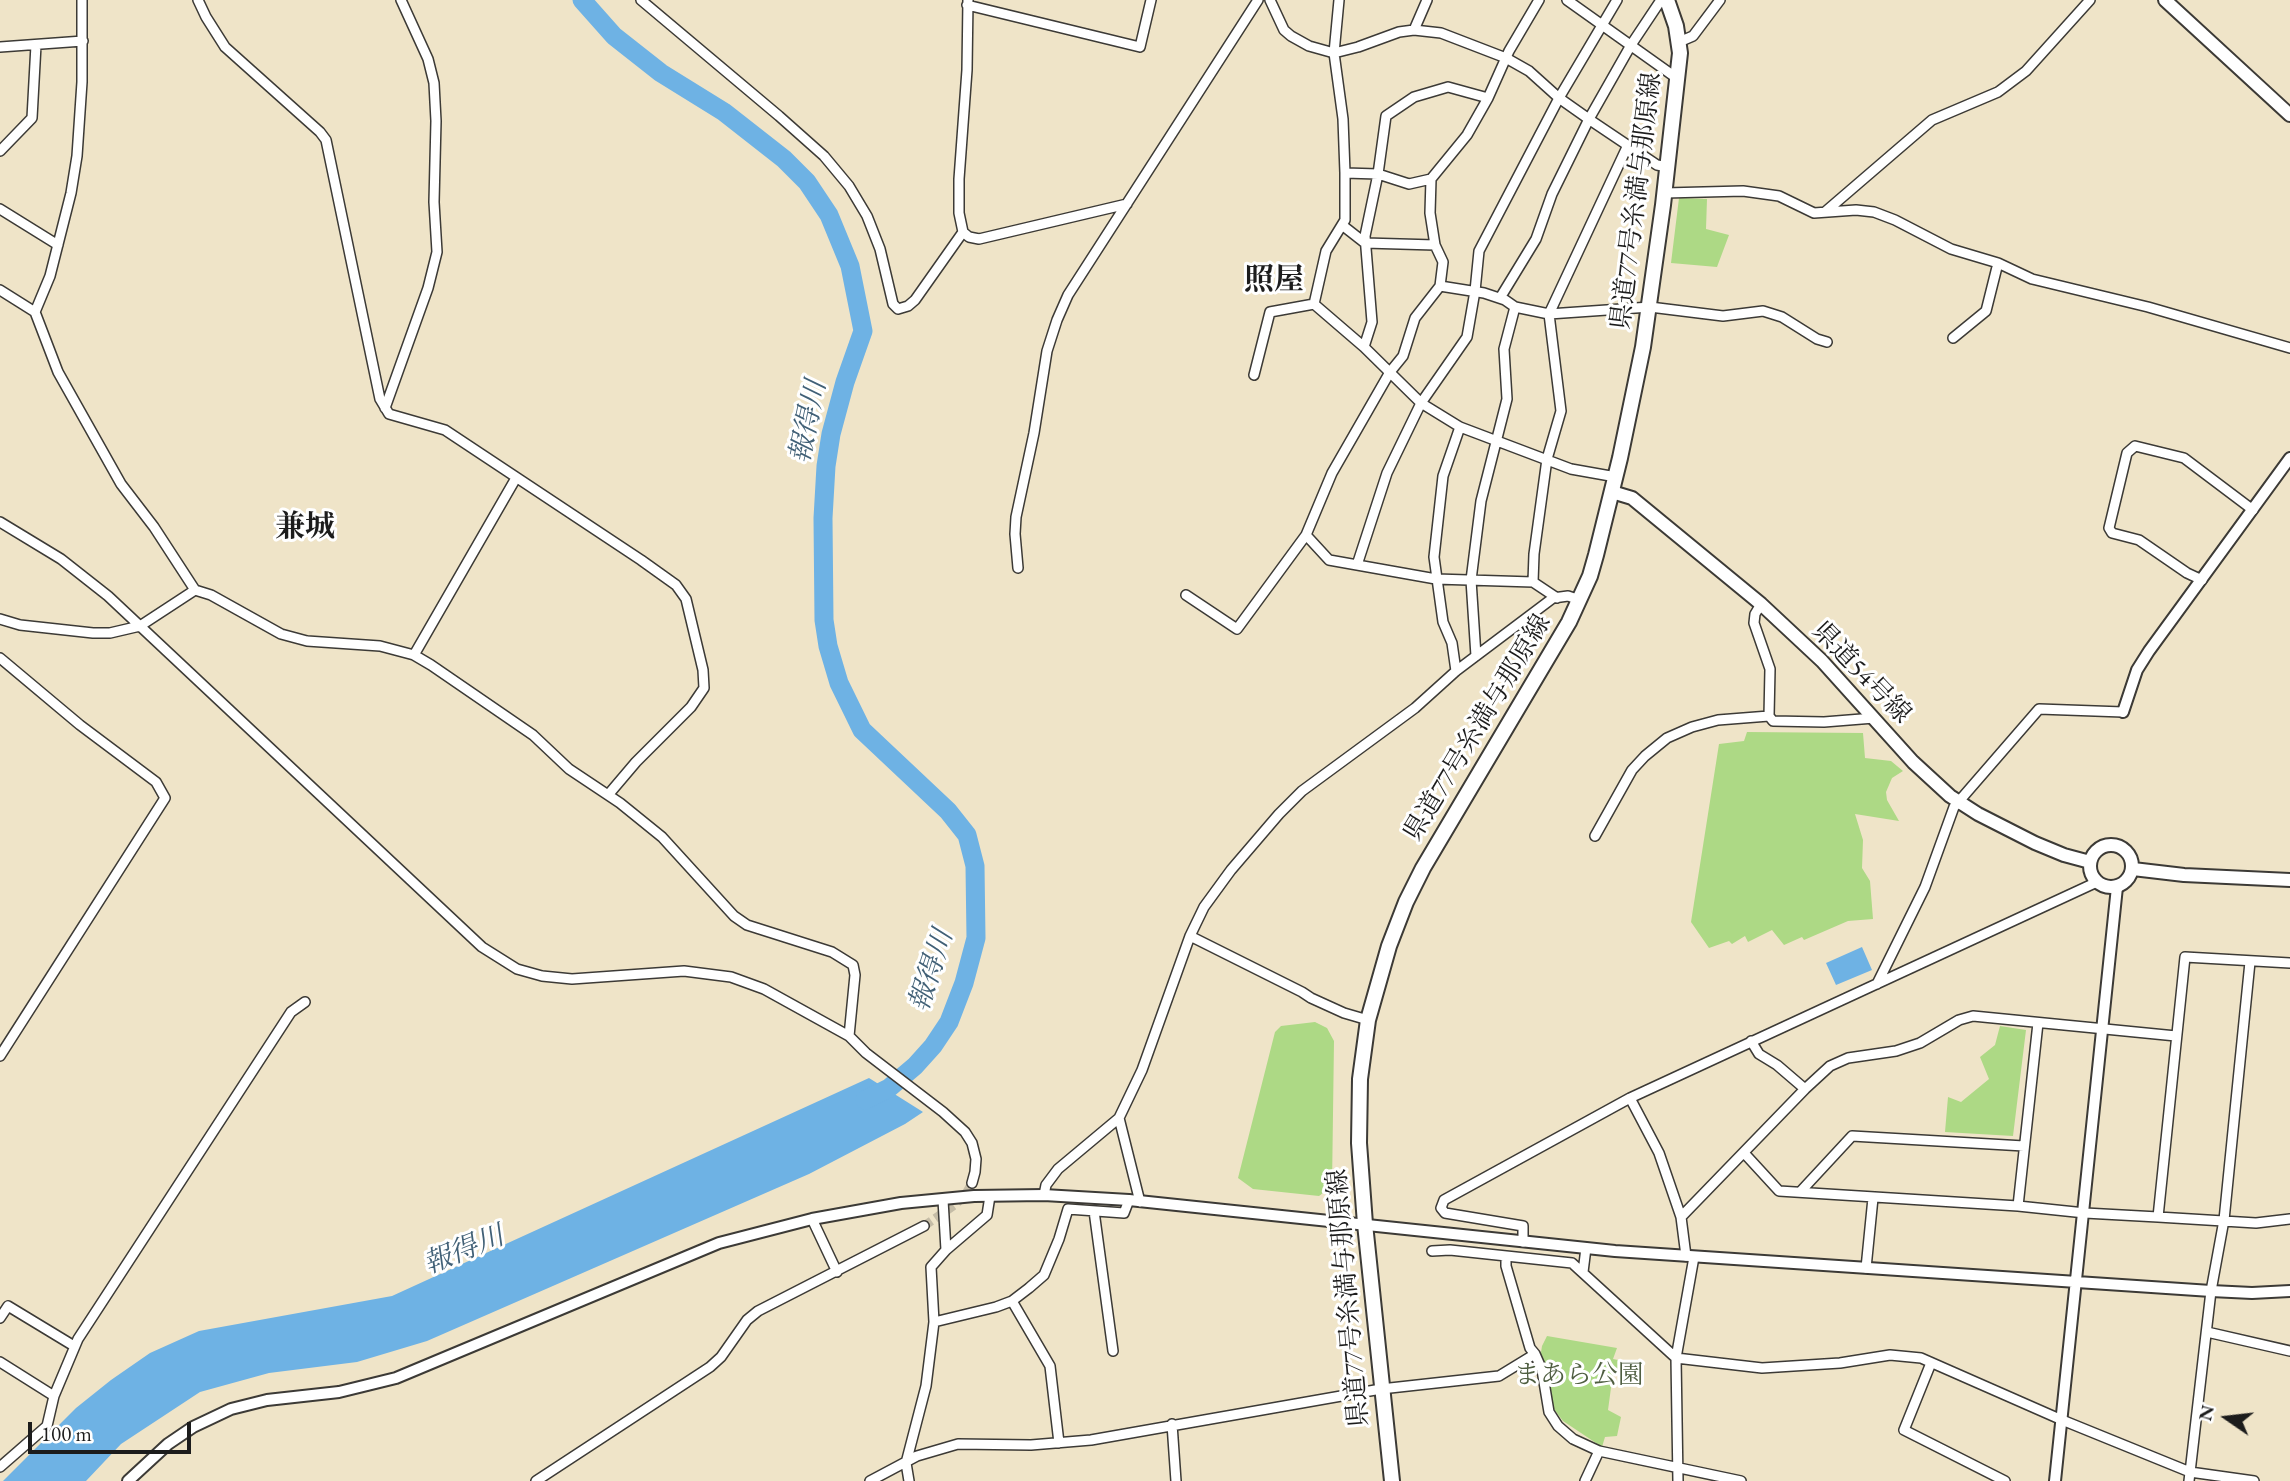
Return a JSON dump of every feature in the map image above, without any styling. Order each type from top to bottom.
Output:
[{"type":"main road","name":"県道77号糸満与那原線","points":[[1392,1481],[1365,1224],[1359,1100],[1368,1020],[1388,946],[1412,889],[1560,639],[1580,600],[1596,555],[1614,484],[1650,307],[1665,192],[1678,79],[1679,42],[1667,0]]},
{"type":"main road","points":[[2165,0],[2290,115]]},
{"type":"main road","name":"県道54号線","points":[[1614,484],[1761,604],[1822,661],[1935,784],[1978,814],[2035,843],[2090,862]]},
{"type":"main road","points":[[2111,844],[2125,849],[2130,855],[2133,869],[2127,880],[2110,888],[2097,882],[2090,869],[2090,862],[2098,849],[2111,844]]},
{"type":"main road","points":[[2133,869],[2184,875],[2290,880]]},
{"type":"street","points":[[35,312],[50,276],[71,193],[77,156],[83,41],[82,0]]},
{"type":"street","points":[[198,0],[205,17],[225,47],[326,139],[380,399],[385,408],[396,417],[444,430],[649,566],[676,586],[686,599],[703,670],[704,688],[691,707],[636,762],[608,795]]},
{"type":"street","points":[[385,408],[428,288],[437,251],[433,202],[436,121],[434,83],[428,59],[401,0]]},
{"type":"street","points":[[641,0],[824,156],[849,186],[867,216],[880,249],[892,304],[898,309],[915,300],[964,232]]},
{"type":"street","points":[[1127,204],[979,239],[969,237],[964,232],[959,213],[959,190],[967,70],[967,3],[1140,47],[1151,0]]},
{"type":"street","points":[[1018,569],[1016,517],[1034,433],[1047,351],[1057,320],[1069,295],[1258,0]]},
{"type":"street","points":[[1270,0],[1284,30],[1291,36],[1309,46],[1334,53],[1399,32],[1414,30],[1441,33],[1506,58],[1530,71],[1559,98],[1589,119],[1657,164],[1668,167]]},
{"type":"street","points":[[1314,304],[1326,251],[1345,220],[1343,119],[1334,53],[1339,0]]},
{"type":"street","points":[[1414,30],[1427,0]]},
{"type":"street","points":[[1186,594],[1237,629],[1306,535],[1332,473],[1390,372],[1404,356],[1415,318],[1440,286],[1443,262],[1435,245],[1430,214],[1431,179],[1467,135],[1539,0]]},
{"type":"street","points":[[1567,0],[1678,79]]},
{"type":"street","points":[[1357,565],[1387,473],[1421,403],[1467,337],[1479,251],[1559,98],[1617,0]]},
{"type":"street","points":[[1500,298],[1536,239],[1552,194],[1589,119],[1661,0]]},
{"type":"street","points":[[1679,42],[1693,36],[1720,0]]},
{"type":"street","points":[[1825,212],[1932,120],[1998,92],[2026,71],[2090,0]]},
{"type":"street","points":[[0,47],[83,41]]},
{"type":"street","points":[[0,151],[32,118],[36,45]]},
{"type":"street","points":[[1364,347],[1373,323],[1364,243],[1386,116],[1414,97],[1448,87],[1488,98]]},
{"type":"street","points":[[1533,582],[1534,554],[1547,459],[1561,411],[1549,314],[1628,145]]},
{"type":"street","points":[[1345,173],[1378,174],[1409,184],[1431,179]]},
{"type":"street","points":[[1665,192],[1743,191],[1779,196],[1814,213],[1874,212],[1951,249],[1998,263],[2032,279],[2138,305],[2290,348]]},
{"type":"street","points":[[0,209],[58,245]]},
{"type":"street","points":[[1342,225],[1364,243],[1435,245]]},
{"type":"street","points":[[1953,338],[1986,312],[1998,263]]},
{"type":"street","points":[[1440,286],[1475,291],[1500,298],[1515,307],[1549,314],[1650,307],[1723,316],[1763,311],[1782,317],[1817,339],[1827,342]]},
{"type":"street","points":[[0,290],[35,312],[58,372],[121,484],[154,527],[195,590],[211,595],[281,634],[307,641],[380,646],[414,654],[533,735],[569,769],[662,836],[734,916],[747,925],[832,952],[853,965],[855,975],[849,1036]]},
{"type":"street","points":[[1314,304],[1364,347],[1421,403],[1460,428],[1614,484]]},
{"type":"street","points":[[1254,375],[1270,312],[1314,304]]},
{"type":"street","points":[[1476,656],[1471,580],[1481,501],[1507,399],[1504,349],[1515,307]]},
{"type":"street","points":[[1456,671],[1452,643],[1443,622],[1434,557],[1443,476],[1460,428]]},
{"type":"street","points":[[2202,580],[2138,540],[2112,533],[2109,528],[2127,453],[2135,446],[2185,458],[2253,510]]},
{"type":"street","points":[[1877,984],[1926,887],[1950,817],[1958,802],[2039,709],[2123,712],[2137,670],[2290,458]]},
{"type":"street","points":[[414,654],[516,478]]},
{"type":"street","points":[[0,522],[61,559],[108,596],[482,947],[517,969],[542,976],[572,979],[684,971],[731,976],[764,989],[849,1036],[866,1053],[965,1132],[972,1143],[976,1159],[972,1183]]},
{"type":"street","points":[[1306,535],[1329,560],[1436,579],[1533,582],[1557,598]]},
{"type":"street","points":[[0,620],[20,625],[110,633],[140,626],[195,590]]},
{"type":"street","points":[[1044,1195],[1046,1185],[1058,1168],[1119,1118],[1142,1070],[1190,936],[1204,907],[1231,870],[1287,807],[1310,785],[1415,708],[1456,671],[1553,598],[1568,596],[1580,600]]},
{"type":"street","points":[[1761,604],[1755,614],[1754,623],[1770,669],[1769,716],[1773,721],[1811,722],[1874,718]]},
{"type":"street","points":[[0,658],[80,725],[156,782],[165,798],[0,1056]]},
{"type":"street","points":[[1595,836],[1632,770],[1667,738],[1718,720],[1769,716]]},
{"type":"street","points":[[1523,1241],[1522,1226],[1445,1213],[1441,1208],[1444,1200],[1630,1098],[2097,882]]},
{"type":"street","points":[[2055,1481],[2078,1283],[2117,887]]},
{"type":"street","points":[[1190,936],[1311,998],[1344,1013],[1368,1020]]},
{"type":"street","points":[[2158,1217],[2185,957],[2290,963]]},
{"type":"street","points":[[2189,1476],[2211,1291],[2224,1220],[2250,962]]},
{"type":"street","points":[[0,1467],[47,1426],[54,1396],[74,1346],[291,1012],[305,1002]]},
{"type":"street","points":[[1681,1217],[1745,1154],[1805,1089],[1830,1066],[1848,1058],[1896,1051],[1920,1043],[1959,1020],[1973,1016],[2176,1036]]},
{"type":"street","points":[[2018,1206],[2038,1023]]},
{"type":"street","points":[[1751,1041],[1759,1054],[1805,1089]]},
{"type":"street","points":[[1630,1098],[1659,1153],[1681,1217],[1690,1256],[1676,1358],[1678,1481]]},
{"type":"street","points":[[1119,1118],[1135,1201]]},
{"type":"street","points":[[1801,1191],[1852,1136],[2024,1146]]},
{"type":"street","points":[[1745,1154],[1779,1191],[2256,1223],[2290,1220]]},
{"type":"street","points":[[128,1481],[168,1444],[193,1427],[231,1409],[267,1400],[340,1392],[396,1378],[719,1243],[812,1219],[901,1203],[1044,1195],[1135,1201],[1586,1248],[2078,1283],[2252,1293],[2290,1291]]},
{"type":"street","points":[[909,1481],[906,1463],[926,1386],[934,1322],[931,1267],[946,1250],[987,1215],[990,1196]]},
{"type":"street","points":[[1866,1268],[1873,1198]]},
{"type":"street","points":[[943,1200],[946,1250]]},
{"type":"street","points":[[934,1322],[972,1315],[1012,1301],[1044,1275],[1068,1209],[1124,1213],[1135,1201]]},
{"type":"street","points":[[1094,1211],[1113,1351]]},
{"type":"street","points":[[812,1219],[837,1272]]},
{"type":"street","points":[[536,1481],[709,1367],[720,1357],[747,1320],[758,1311],[924,1226]]},
{"type":"street","points":[[1583,1272],[1586,1248]]},
{"type":"street","points":[[1432,1251],[1450,1250],[1572,1263],[1676,1358],[1762,1368],[1840,1363],[1890,1355],[1921,1358],[2189,1476],[2254,1481]]},
{"type":"street","points":[[1506,1256],[1506,1266],[1530,1348],[1542,1370],[1549,1412],[1573,1439],[1599,1451],[1741,1481]]},
{"type":"street","points":[[1012,1301],[1050,1366],[1059,1443]]},
{"type":"street","points":[[0,1318],[4,1303],[74,1346]]},
{"type":"street","points":[[2207,1332],[2290,1351]]},
{"type":"street","points":[[870,1481],[917,1457],[958,1444],[1091,1440],[1381,1389],[1499,1376],[1535,1354]]},
{"type":"street","points":[[0,1362],[54,1396]]},
{"type":"street","points":[[1931,1363],[1904,1430],[2005,1481]]},
{"type":"street","points":[[1172,1424],[1176,1481]]},
{"type":"street","points":[[1585,1481],[1599,1451]]},
{"type":"green space","points":[[1679,198],[1707,199],[1706,229],[1729,235],[1717,267],[1671,263]]},
{"type":"green space","points":[[1747,732],[1863,733],[1865,758],[1891,761],[1903,771],[1892,778],[1886,792],[1887,800],[1899,821],[1855,814],[1863,840],[1862,868],[1870,881],[1873,919],[1848,921],[1804,940],[1802,937],[1784,945],[1772,930],[1748,942],[1745,936],[1732,944],[1729,941],[1709,948],[1691,922],[1719,744],[1744,741]]},
{"type":"green space","points":[[1315,1022],[1327,1028],[1334,1041],[1332,1186],[1319,1196],[1253,1189],[1238,1178],[1275,1032],[1281,1026]]},
{"type":"green space","points":[[2000,1026],[2026,1030],[2013,1136],[1945,1132],[1948,1097],[1961,1102],[1989,1079],[1980,1057],[1995,1045]]},
{"type":"green space","name":"まあら公園","points":[[1547,1336],[1617,1348],[1613,1359],[1628,1362],[1624,1372],[1613,1373],[1608,1410],[1621,1417],[1617,1436],[1605,1437],[1602,1447],[1563,1421],[1550,1404],[1540,1359]]},
{"type":"water","points":[[1862,947],[1872,970],[1836,985],[1826,963]]},
{"type":"water","points":[[869,1078],[923,1112],[809,1174],[427,1341],[357,1362],[269,1373],[200,1392],[121,1444],[86,1481],[3,1481],[76,1408],[150,1353],[199,1331],[392,1296]]},
{"type":"waterway","name":"報得川","points":[[582,0],[614,36],[661,73],[724,112],[784,159],[807,182],[829,215],[850,266],[863,331],[845,382],[831,434],[826,466],[823,518],[824,620],[828,646],[839,683],[862,730],[948,811],[967,835],[975,866],[976,938],[964,983],[949,1022],[915,1066],[889,1088],[865,1100]]},
{"type":"tunnel","points":[[924,1226],[956,1204],[972,1183]]},
{"type":"district","name":"照屋","points":[[1274,281]]},
{"type":"district","name":"兼城","points":[[305,528]]}]
